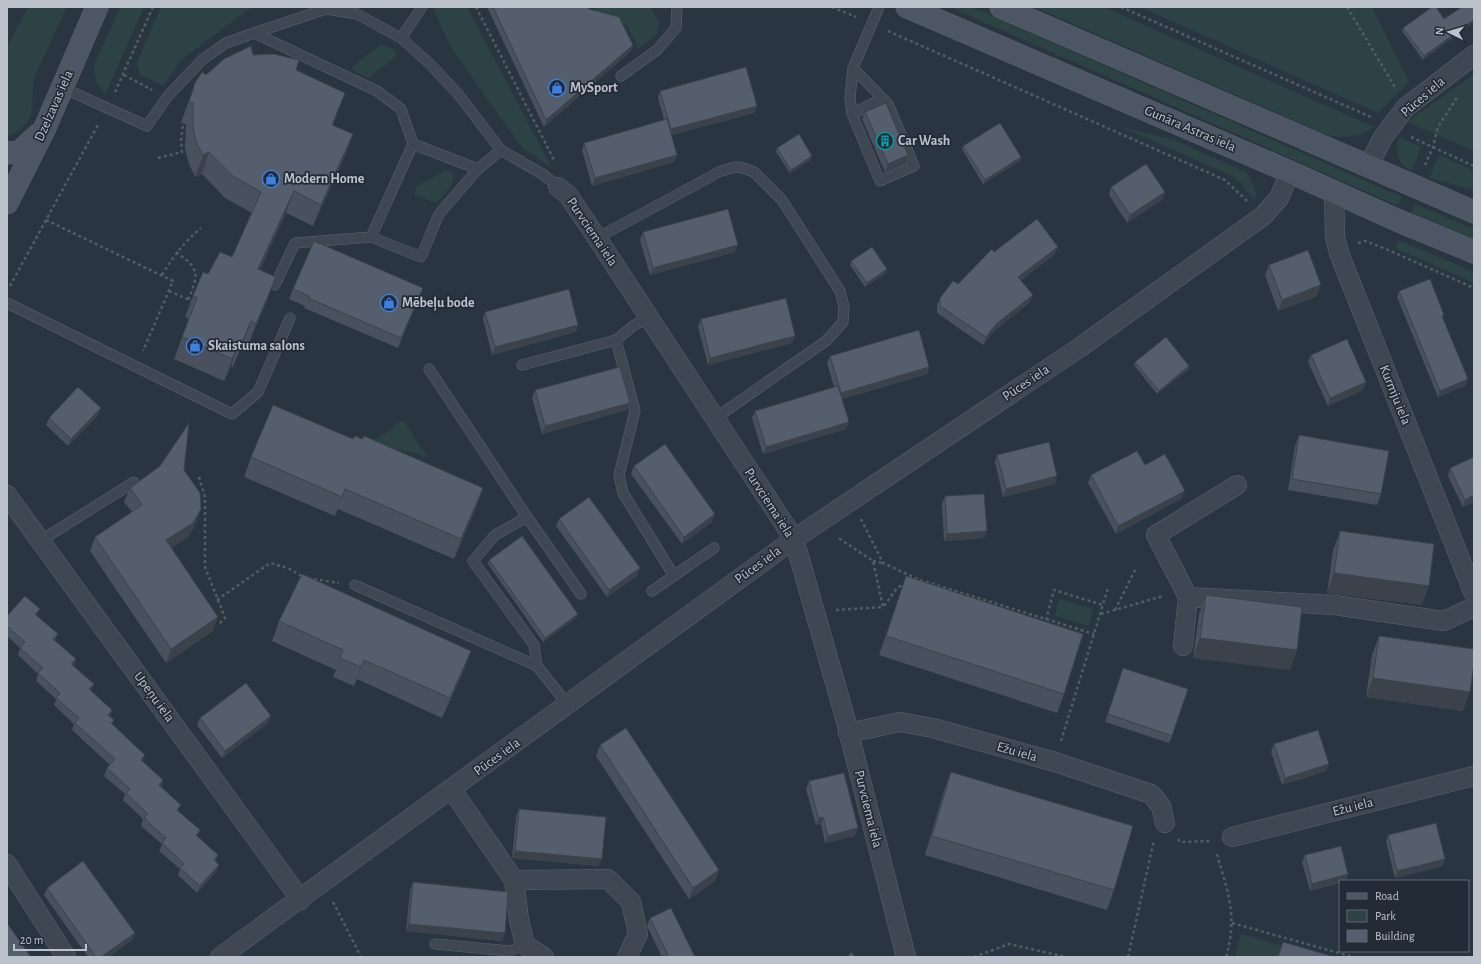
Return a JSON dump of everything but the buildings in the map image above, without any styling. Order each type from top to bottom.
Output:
[{"type":"main road","name":"Dzelzavas iela","points":[[7,203],[44,130],[97,7]]},
{"type":"main road","name":"Gunāra Astras iela","points":[[907,7],[1474,252]]},
{"type":"main road","points":[[1001,7],[1474,212]]},
{"type":"main road","points":[[7,153],[19,152],[44,130]]},
{"type":"street","name":"Pūces iela","points":[[1368,167],[1390,126],[1406,108],[1419,96],[1474,55]]},
{"type":"street","name":"Pūces iela","points":[[220,957],[301,900],[794,539],[1079,348],[1263,216],[1278,198],[1290,172]]},
{"type":"street","name":"Purvciema iela","points":[[563,191],[597,238],[647,318],[794,539],[848,733],[906,957]]},
{"type":"street","name":"Kurmju iela","points":[[1334,192],[1335,237],[1339,253],[1474,594]]},
{"type":"street","points":[[1182,646],[1187,593],[1156,535],[1237,485]]},
{"type":"street","name":"Upeņu iela","points":[[7,495],[301,900]]},
{"type":"street","points":[[1187,593],[1334,605],[1444,621],[1474,607]]},
{"type":"street","name":"Ežu iela","points":[[848,733],[900,722],[933,728],[1055,762],[1151,794],[1163,814]]},
{"type":"street","name":"Ežu iela","points":[[1223,839],[1474,776]]},
{"type":"street","points":[[452,790],[514,880],[519,920],[525,945],[544,957]]},
{"type":"street","points":[[7,864],[66,957]]},
{"type":"street","points":[[514,880],[608,879],[630,902],[638,934],[627,957]]},
{"type":"lane","points":[[401,38],[422,7]]},
{"type":"lane","points":[[621,76],[657,50],[676,28],[677,7]]},
{"type":"lane","points":[[853,68],[888,104],[914,166],[880,181],[852,114],[850,98],[853,68],[880,7]]},
{"type":"lane","points":[[63,88],[147,126],[167,97],[203,59],[226,43],[326,9],[357,14],[401,38],[430,64],[458,94],[501,150],[544,175],[563,191]]},
{"type":"lane","points":[[254,33],[378,91],[401,109],[413,144],[371,236]]},
{"type":"lane","points":[[852,114],[882,99]]},
{"type":"lane","points":[[413,144],[478,169]]},
{"type":"lane","points":[[275,285],[295,243],[371,236],[421,257],[438,214],[478,169],[501,150]]},
{"type":"lane","points":[[597,238],[707,178],[735,167],[754,172],[786,206],[840,291],[844,307],[843,322],[826,341],[714,419]]},
{"type":"lane","points":[[7,303],[232,414],[258,392],[290,318]]},
{"type":"lane","points":[[522,365],[616,340],[633,326],[647,318]]},
{"type":"lane","points":[[616,340],[635,411],[619,475],[623,493],[674,576]]},
{"type":"lane","points":[[429,368],[527,517],[581,594]]},
{"type":"lane","points":[[40,541],[134,482]]},
{"type":"lane","points":[[527,517],[495,535],[473,561],[534,646],[537,666]]},
{"type":"lane","points":[[652,590],[714,548]]},
{"type":"lane","points":[[355,585],[537,666],[568,705]]},
{"type":"lane","points":[[435,944],[510,951],[525,945]]},
{"type":"path","points":[[7,292],[124,75],[153,7]]},
{"type":"path","points":[[476,7],[561,173],[563,191]]},
{"type":"path","points":[[832,7],[1225,180],[1263,216]]},
{"type":"path","points":[[1121,7],[1390,126],[1433,148],[1474,166]]},
{"type":"path","points":[[1347,7],[1399,93]]},
{"type":"path","points":[[1423,168],[1433,148],[1438,126],[1459,94]]},
{"type":"path","points":[[158,158],[182,152],[181,140],[183,124]]},
{"type":"path","points":[[46,220],[173,281],[136,367]]},
{"type":"path","points":[[162,275],[176,252],[185,241],[201,228]]},
{"type":"path","points":[[1386,249],[1474,288]]},
{"type":"path","points":[[176,252],[189,262],[196,272],[197,280],[188,300]]},
{"type":"path","points":[[169,291],[192,301]]},
{"type":"path","points":[[199,477],[205,497],[205,567],[225,618],[219,624]]},
{"type":"path","points":[[859,514],[883,563]]},
{"type":"path","points":[[831,533],[874,561],[883,563],[915,577],[1046,620],[1094,634]]},
{"type":"path","points":[[874,561],[883,607]]},
{"type":"path","points":[[218,600],[270,563],[288,568],[303,577],[355,585]]},
{"type":"path","points":[[1115,610],[1136,568]]},
{"type":"path","points":[[883,607],[896,588],[915,577]]},
{"type":"path","points":[[1055,762],[1108,588]]},
{"type":"path","points":[[1046,620],[1054,590],[1103,605]]},
{"type":"path","points":[[1100,614],[1187,593]]},
{"type":"path","points":[[828,611],[883,607]]},
{"type":"path","points":[[1163,814],[1180,842],[1223,839],[1232,909],[1232,936],[1226,957]]},
{"type":"path","points":[[1128,957],[1163,814]]},
{"type":"path","points":[[333,902],[361,957]]},
{"type":"path","points":[[1232,923],[1354,957]]},
{"type":"path","points":[[974,957],[1009,944],[1066,957]]},
{"type":"green space","points":[[28,7],[67,7],[34,78],[31,116],[21,130],[7,137],[7,47]]},
{"type":"green space","points":[[120,7],[144,7],[105,95],[96,82],[94,66]]},
{"type":"green space","points":[[161,7],[252,7],[182,59],[163,86],[139,74],[137,62]]},
{"type":"green space","points":[[437,7],[467,7],[552,168],[524,149],[515,138],[450,46],[434,10]]},
{"type":"green space","points":[[595,7],[650,8],[659,22],[657,34],[638,49],[627,25],[601,19]]},
{"type":"green space","points":[[950,7],[972,7],[1402,197],[1398,206]]},
{"type":"green space","points":[[1034,7],[1104,7],[1374,127],[1368,131],[1356,135],[1344,137],[1325,134]]},
{"type":"green space","points":[[1140,7],[1372,7],[1409,82],[1378,113]]},
{"type":"green space","points":[[382,44],[396,51],[396,57],[368,78],[355,72],[352,68],[354,65]]},
{"type":"green space","points":[[1474,74],[1474,151],[1407,122]]},
{"type":"green space","points":[[1119,126],[1174,140],[1246,172],[1254,185],[1256,194],[1255,201],[1240,182],[1232,176]]},
{"type":"green space","points":[[1399,137],[1421,147],[1412,171],[1403,165],[1398,157],[1397,147]]},
{"type":"green space","points":[[1439,155],[1474,171],[1474,190],[1429,178]]},
{"type":"green space","points":[[444,171],[451,171],[454,174],[454,179],[448,190],[437,202],[433,202],[415,195],[416,187]]},
{"type":"green space","points":[[1415,204],[1474,229],[1474,240],[1411,213]]},
{"type":"green space","points":[[1399,240],[1474,272],[1474,283],[1395,248]]},
{"type":"green space","points":[[403,420],[428,458],[416,453],[368,445]]},
{"type":"green space","points":[[1059,599],[1093,609],[1089,626],[1055,616]]},
{"type":"green space","points":[[1241,934],[1322,957],[1235,957]]},
{"type":"place","name":"MySport","points":[[557,88]]},
{"type":"place","name":"Car Wash","points":[[885,141]]},
{"type":"place","name":"Modern Home","points":[[271,179]]},
{"type":"place","name":"Mēbeļu bode","points":[[389,303]]},
{"type":"place","name":"Skaistuma salons","points":[[195,346]]}]
